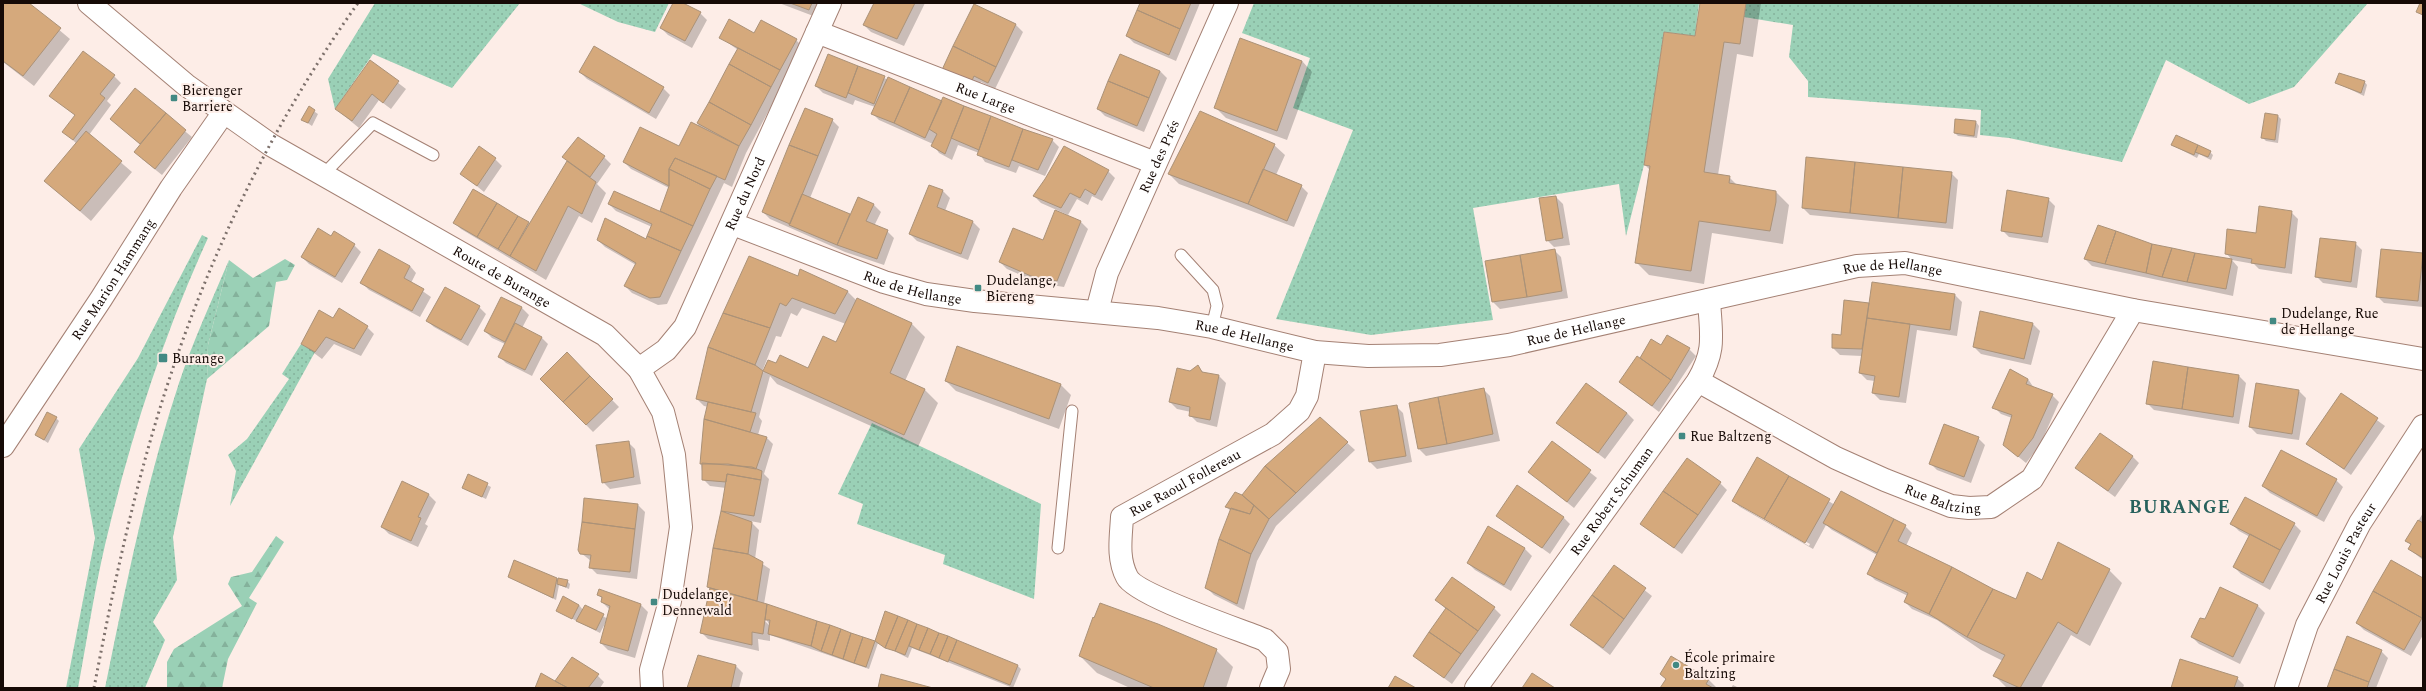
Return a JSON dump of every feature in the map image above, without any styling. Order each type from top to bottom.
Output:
[{"type":"street","name":"Route de Burange","points":[[89,3],[186,85],[271,145],[605,335],[640,368],[663,412],[674,455],[681,527],[670,601],[651,670],[652,688]]},
{"type":"street","name":"Rue du Nord","points":[[640,368],[666,350],[685,327],[733,224],[769,137],[830,3]]},
{"type":"street","name":"Rue des Prés","points":[[1097,311],[1107,274],[1226,3]]},
{"type":"street","name":"Rue Large","points":[[817,32],[1155,163]]},
{"type":"street","name":"Rue Marion Hammang","points":[[3,446],[101,300],[172,188],[224,112]]},
{"type":"street","name":"Rue de Hellange","points":[[733,224],[884,282],[926,294],[975,301],[1097,311],[1212,328],[1315,352],[1368,356],[1440,355],[1509,345],[1857,266],[1905,264],[2133,310],[2423,359]]},
{"type":"street","name":"Rue Robert Schuman","points":[[1476,688],[1698,381],[1709,361],[1712,340],[1709,300]]},
{"type":"street","name":"Rue Baltzing","points":[[1698,381],[1836,458],[1885,480],[1951,506],[1985,508],[2011,495],[2032,479],[2133,310]]},
{"type":"street","name":"Rue Raoul Follereau","points":[[1271,688],[1279,669],[1277,652],[1265,640],[1147,593],[1127,578],[1120,557],[1122,517],[1273,434],[1299,411],[1307,396],[1315,352]]},
{"type":"street","name":"Rue Louis Pasteur","points":[[2286,688],[2307,625],[2356,530],[2423,426]]},
{"type":"lane","points":[[322,175],[373,123],[433,154]]},
{"type":"lane","points":[[1181,255],[1213,290],[1217,306],[1212,328]]},
{"type":"lane","points":[[1058,548],[1072,411]]},
{"type":"green space","points":[[375,3],[520,3],[452,88],[373,54],[335,109],[328,79]]},
{"type":"green space","points":[[578,3],[669,3],[655,32],[618,22]]},
{"type":"green space","points":[[1254,3],[1699,3],[1695,36],[1664,32],[1644,165],[1626,236],[1619,184],[1473,208],[1493,320],[1371,335],[1276,319],[1353,130],[1293,108],[1310,58],[1242,33]]},
{"type":"green space","points":[[1746,3],[2368,3],[2294,87],[2249,104],[2166,60],[2122,162],[2009,138],[1980,135],[1981,110],[1808,97],[1808,81],[1789,57],[1793,25],[1744,17]]},
{"type":"green space","points":[[202,235],[208,238],[176,312],[162,350],[125,466],[101,563],[78,688],[66,688],[95,538],[79,449],[138,358]]},
{"type":"green space","points":[[285,259],[295,265],[287,280],[276,282],[269,326],[207,379],[208,345],[229,260],[253,278]]},
{"type":"green space","points":[[229,260],[208,345],[207,379],[173,537],[177,580],[153,622],[165,640],[145,688],[105,688],[156,458],[190,352]]},
{"type":"green space","points":[[301,344],[315,352],[230,506],[236,471],[228,455],[247,439],[289,379],[282,374]]},
{"type":"green space","points":[[872,423],[1041,504],[1034,599],[943,564],[945,555],[857,524],[863,504],[838,494]]},
{"type":"green space","points":[[276,536],[284,542],[249,598],[257,603],[228,659],[222,688],[167,688],[167,662],[174,649],[242,606],[228,584],[231,577],[252,572]]},
{"type":"building","points":[[3,3],[29,3],[61,28],[23,76],[3,61]]},
{"type":"building","points":[[673,3],[683,3],[701,12],[685,41],[660,28]]},
{"type":"building","points":[[790,3],[812,3],[809,10]]},
{"type":"building","points":[[874,3],[915,3],[897,39],[863,25]]},
{"type":"building","points":[[1140,3],[1191,3],[1180,29],[1137,10]]},
{"type":"building","points":[[1700,3],[1746,3],[1740,44],[1724,42],[1704,172],[1730,176],[1729,183],[1776,191],[1776,202],[1770,231],[1699,221],[1691,271],[1635,263],[1650,166],[1644,165],[1664,32],[1695,36]]},
{"type":"building","points":[[2420,3],[2423,3],[2423,15],[2416,12]]},
{"type":"building","points":[[974,4],[1016,24],[996,67],[953,46]]},
{"type":"building","points":[[1137,10],[1180,29],[1169,55],[1126,36]]},
{"type":"building","points":[[729,19],[754,33],[761,20],[797,39],[780,70],[719,38]]},
{"type":"building","points":[[1240,38],[1302,61],[1277,131],[1214,108]]},
{"type":"building","points":[[594,46],[664,87],[649,113],[579,72]]},
{"type":"building","points":[[953,46],[996,67],[988,83],[974,76],[970,85],[941,72]]},
{"type":"building","points":[[738,48],[780,70],[771,87],[729,64]]},
{"type":"building","points":[[83,51],[115,75],[100,94],[105,98],[73,140],[62,132],[75,115],[49,96]]},
{"type":"building","points":[[828,54],[858,66],[846,98],[815,86]]},
{"type":"building","points":[[1120,54],[1160,71],[1149,98],[1108,81]]},
{"type":"building","points":[[370,60],[399,81],[383,103],[372,94],[352,121],[335,109]]},
{"type":"building","points":[[729,64],[771,87],[751,125],[709,102]]},
{"type":"building","points":[[858,66],[885,76],[874,104],[848,93]]},
{"type":"building","points":[[2339,73],[2365,81],[2361,93],[2335,83]]},
{"type":"building","points":[[888,77],[910,87],[894,123],[871,114]]},
{"type":"building","points":[[1108,81],[1149,98],[1137,126],[1097,109]]},
{"type":"building","points":[[910,87],[942,101],[925,138],[894,123]]},
{"type":"building","points":[[135,88],[166,113],[140,144],[110,119]]},
{"type":"building","points":[[943,97],[964,106],[945,154],[931,146],[937,134],[929,129]]},
{"type":"building","points":[[709,102],[751,125],[739,146],[697,123]]},
{"type":"building","points":[[309,106],[315,110],[308,123],[301,120]]},
{"type":"building","points":[[964,106],[991,116],[979,150],[951,138]]},
{"type":"building","points":[[805,108],[833,119],[818,156],[789,145]]},
{"type":"building","points":[[1200,111],[1275,144],[1248,204],[1168,174]]},
{"type":"building","points":[[166,113],[186,130],[155,169],[134,152]]},
{"type":"building","points":[[2265,113],[2278,115],[2275,140],[2261,138]]},
{"type":"building","points":[[991,116],[1023,129],[1009,167],[977,155]]},
{"type":"building","points":[[1955,119],[1976,121],[1974,136],[1954,133]]},
{"type":"building","points":[[691,122],[739,146],[725,180],[675,158],[669,169],[669,186],[623,162],[640,127],[679,146]]},
{"type":"building","points":[[1023,129],[1053,139],[1038,170],[1012,160]]},
{"type":"building","points":[[86,131],[122,161],[80,211],[44,181]]},
{"type":"building","points":[[2176,135],[2198,145],[2194,155],[2171,145]]},
{"type":"building","points":[[578,137],[605,156],[590,177],[562,157]]},
{"type":"building","points":[[789,145],[818,156],[790,224],[762,212]]},
{"type":"building","points":[[2198,145],[2211,151],[2208,157],[2195,152]]},
{"type":"building","points":[[479,146],[496,158],[477,186],[460,174]]},
{"type":"building","points":[[1064,146],[1109,170],[1095,195],[1085,189],[1080,198],[1070,193],[1061,208],[1033,196],[1045,179]]},
{"type":"building","points":[[1806,157],[1855,162],[1850,213],[1802,208]]},
{"type":"building","points":[[675,158],[717,176],[710,189],[669,169]]},
{"type":"building","points":[[567,161],[596,182],[582,214],[568,206],[536,271],[510,256]]},
{"type":"building","points":[[1855,162],[1903,167],[1898,218],[1850,213]]},
{"type":"building","points":[[1903,167],[1952,172],[1946,223],[1898,218]]},
{"type":"building","points":[[669,169],[710,189],[693,226],[660,211],[669,186]]},
{"type":"building","points":[[1263,169],[1302,185],[1287,221],[1248,204]]},
{"type":"building","points":[[929,185],[943,190],[937,207],[973,221],[961,254],[909,234]]},
{"type":"building","points":[[473,189],[497,203],[477,237],[453,223]]},
{"type":"building","points":[[2007,190],[2049,198],[2042,237],[2001,231]]},
{"type":"building","points":[[614,191],[693,226],[681,251],[647,236],[652,224],[608,204]]},
{"type":"building","points":[[802,194],[850,214],[837,245],[789,225]]},
{"type":"building","points":[[1556,196],[1563,238],[1546,241],[1539,198]]},
{"type":"building","points":[[858,197],[874,204],[866,221],[888,230],[877,259],[837,245]]},
{"type":"building","points":[[497,203],[518,216],[498,249],[477,237]]},
{"type":"building","points":[[2259,206],[2292,211],[2285,268],[2251,263],[2252,259],[2225,254],[2227,229],[2256,233]]},
{"type":"building","points":[[1055,210],[1081,221],[1057,281],[1031,276],[999,262],[1013,228],[1043,240]]},
{"type":"building","points":[[518,216],[529,222],[510,256],[498,249]]},
{"type":"building","points":[[605,218],[646,239],[647,236],[681,251],[660,297],[650,298],[624,286],[636,263],[597,240]]},
{"type":"building","points":[[2098,225],[2116,231],[2105,264],[2084,259]]},
{"type":"building","points":[[318,228],[331,236],[334,231],[355,244],[335,277],[301,257]]},
{"type":"building","points":[[2116,231],[2152,244],[2146,273],[2105,264]]},
{"type":"building","points":[[2320,238],[2356,242],[2351,282],[2315,277]]},
{"type":"building","points":[[2152,244],[2172,248],[2162,277],[2146,273]]},
{"type":"building","points":[[2172,248],[2195,253],[2187,282],[2162,277]]},
{"type":"building","points":[[379,249],[410,266],[404,278],[424,289],[412,311],[360,283]]},
{"type":"building","points":[[1555,249],[1562,291],[1527,297],[1520,255]]},
{"type":"building","points":[[2381,249],[2423,253],[2418,301],[2376,297]]},
{"type":"building","points":[[2195,253],[2232,259],[2226,289],[2187,282]]},
{"type":"building","points":[[1520,255],[1527,297],[1492,302],[1485,261]]},
{"type":"building","points":[[749,256],[798,276],[800,269],[848,291],[835,314],[792,298],[786,306],[780,303],[770,328],[723,313]]},
{"type":"building","points":[[1872,282],[1955,294],[1950,330],[1867,318]]},
{"type":"building","points":[[445,287],[480,306],[461,340],[426,321]]},
{"type":"building","points":[[501,297],[522,307],[505,342],[484,331]]},
{"type":"building","points":[[857,298],[912,323],[890,373],[925,389],[904,435],[763,371],[768,360],[776,363],[780,355],[808,368],[823,336],[836,342]]},
{"type":"building","points":[[1844,300],[1869,303],[1862,349],[1832,348],[1832,334],[1841,335]]},
{"type":"building","points":[[339,308],[368,326],[354,349],[326,337],[315,352],[301,344],[319,310],[333,318]]},
{"type":"building","points":[[1980,311],[2033,323],[2024,359],[1973,347]]},
{"type":"building","points":[[723,313],[770,328],[755,365],[708,347]]},
{"type":"building","points":[[1867,318],[1910,324],[1899,397],[1872,393],[1875,376],[1859,373]]},
{"type":"building","points":[[515,323],[542,337],[525,370],[498,357]]},
{"type":"building","points":[[1667,335],[1690,348],[1671,380],[1640,358],[1651,339],[1661,345]]},
{"type":"building","points":[[957,346],[1061,384],[1049,419],[945,381]]},
{"type":"building","points":[[708,347],[755,365],[763,371],[751,412],[696,399]]},
{"type":"building","points":[[567,352],[590,376],[563,402],[540,379]]},
{"type":"building","points":[[1637,356],[1671,380],[1652,406],[1619,382]]},
{"type":"building","points":[[2153,361],[2188,367],[2182,409],[2146,404]]},
{"type":"building","points":[[1198,365],[1202,372],[1219,375],[1210,420],[1189,416],[1190,407],[1169,402],[1177,368],[1190,371]]},
{"type":"building","points":[[2188,367],[2239,375],[2233,417],[2182,409]]},
{"type":"building","points":[[2010,369],[2028,379],[2026,384],[2053,394],[2033,438],[2018,457],[2003,445],[2012,415],[1992,408]]},
{"type":"building","points":[[590,376],[613,399],[586,425],[563,402]]},
{"type":"building","points":[[1586,383],[1627,413],[1598,453],[1556,423]]},
{"type":"building","points":[[2256,383],[2299,390],[2292,434],[2249,427]]},
{"type":"building","points":[[1484,388],[1493,434],[1447,444],[1438,397]]},
{"type":"building","points":[[2341,393],[2378,418],[2344,469],[2306,444]]},
{"type":"building","points":[[1438,397],[1447,444],[1418,449],[1409,403]]},
{"type":"building","points":[[708,402],[756,413],[750,432],[704,419]]},
{"type":"building","points":[[1397,405],[1406,456],[1369,462],[1360,411]]},
{"type":"building","points":[[47,412],[57,417],[44,440],[35,435]]},
{"type":"building","points":[[1320,417],[1348,442],[1296,493],[1265,466]]},
{"type":"building","points":[[704,419],[767,437],[756,469],[728,464],[700,464]]},
{"type":"building","points":[[1944,424],[1979,437],[1964,477],[1929,464]]},
{"type":"building","points":[[2100,433],[2133,456],[2108,491],[2075,468]]},
{"type":"building","points":[[629,441],[634,477],[602,483],[596,445]]},
{"type":"building","points":[[1552,441],[1591,470],[1567,502],[1528,472]]},
{"type":"building","points":[[2281,450],[2337,479],[2317,516],[2262,486]]},
{"type":"building","points":[[1757,457],[1789,476],[1764,519],[1732,501]]},
{"type":"building","points":[[1687,458],[1721,482],[1698,515],[1663,491]]},
{"type":"building","points":[[702,463],[752,467],[762,471],[761,480],[727,474],[726,482],[702,480]]},
{"type":"building","points":[[1265,466],[1296,493],[1269,519],[1242,495]]},
{"type":"building","points":[[468,474],[488,483],[482,497],[462,488]]},
{"type":"building","points":[[727,474],[761,480],[754,516],[721,511]]},
{"type":"building","points":[[1789,476],[1830,499],[1805,543],[1764,519]]},
{"type":"building","points":[[402,481],[429,494],[418,517],[421,518],[411,541],[381,527]]},
{"type":"building","points":[[1517,485],[1564,517],[1542,548],[1496,516]]},
{"type":"building","points":[[1663,491],[1698,515],[1674,548],[1640,524]]},
{"type":"building","points":[[1841,491],[1894,519],[1877,553],[1823,523]]},
{"type":"building","points":[[1235,492],[1242,495],[1254,505],[1250,514],[1225,507]]},
{"type":"building","points":[[2245,497],[2295,523],[2280,550],[2230,524]]},
{"type":"building","points":[[584,498],[638,504],[635,529],[582,522]]},
{"type":"building","points":[[1254,505],[1269,519],[1251,554],[1219,539],[1231,508],[1250,514]]},
{"type":"building","points":[[721,511],[752,522],[748,554],[713,548]]},
{"type":"building","points":[[1894,519],[1906,525],[1898,541],[1952,567],[1929,614],[1904,602],[1908,593],[1867,574]]},
{"type":"building","points":[[2418,520],[2423,523],[2423,558],[2408,549],[2411,544],[2405,541]]},
{"type":"building","points":[[582,522],[635,529],[630,572],[589,568],[591,555],[580,554],[578,550]]},
{"type":"building","points":[[1488,526],[1525,548],[1504,585],[1467,563]]},
{"type":"building","points":[[2250,534],[2280,550],[2263,583],[2233,567]]},
{"type":"building","points":[[1219,539],[1251,554],[1237,604],[1205,588]]},
{"type":"building","points":[[2058,542],[2110,569],[2077,634],[2058,622],[2020,688],[1993,676],[2005,655],[1967,637],[1993,589],[2016,599],[2027,572],[2042,580]]},
{"type":"building","points":[[713,548],[748,554],[763,562],[757,601],[707,587]]},
{"type":"building","points":[[514,560],[557,578],[553,598],[508,577]]},
{"type":"building","points":[[2391,560],[2423,578],[2422,618],[2373,591]]},
{"type":"building","points":[[1614,565],[1646,588],[1624,619],[1592,595]]},
{"type":"building","points":[[1952,567],[1993,589],[1967,637],[1929,614]]},
{"type":"building","points":[[1452,577],[1495,607],[1478,631],[1435,600]]},
{"type":"building","points":[[558,578],[568,580],[566,587],[557,584]]},
{"type":"building","points":[[2220,587],[2258,605],[2233,657],[2191,637],[2200,618],[2205,619]]},
{"type":"building","points":[[710,588],[767,604],[763,634],[752,632],[752,645],[700,633]]},
{"type":"building","points":[[599,589],[641,604],[628,651],[600,643],[610,606],[601,602],[602,597],[597,595]]},
{"type":"building","points":[[2373,591],[2422,618],[2404,650],[2356,623]]},
{"type":"building","points":[[1592,595],[1624,619],[1603,648],[1570,625]]},
{"type":"building","points":[[563,596],[579,605],[572,619],[556,611]]},
{"type":"building","points":[[1100,603],[1158,624],[1217,649],[1203,688],[1154,688],[1079,656],[1093,617],[1094,618]]},
{"type":"building","points":[[767,604],[817,621],[811,646],[768,634],[770,620],[765,620]]},
{"type":"building","points":[[585,605],[604,614],[596,630],[576,621]]},
{"type":"building","points":[[1446,608],[1478,631],[1461,654],[1429,632]]},
{"type":"building","points":[[885,611],[898,616],[885,648],[875,641]]},
{"type":"building","points":[[898,616],[908,620],[895,651],[885,648]]},
{"type":"building","points":[[908,620],[917,624],[905,655],[895,651]]},
{"type":"building","points":[[817,621],[830,625],[821,651],[811,646]]},
{"type":"building","points":[[917,624],[928,628],[919,650],[909,646]]},
{"type":"building","points":[[830,625],[841,629],[832,655],[821,651]]},
{"type":"building","points":[[928,628],[939,633],[930,654],[919,650]]},
{"type":"building","points":[[841,629],[851,633],[843,659],[832,655]]},
{"type":"building","points":[[1429,632],[1461,654],[1444,678],[1413,656]]},
{"type":"building","points":[[851,633],[863,637],[854,663],[843,659]]},
{"type":"building","points":[[939,633],[948,636],[939,658],[930,654]]},
{"type":"building","points":[[948,636],[957,640],[948,662],[939,658]]},
{"type":"building","points":[[2347,636],[2382,650],[2369,682],[2334,669]]},
{"type":"building","points":[[863,637],[875,641],[866,667],[854,663]]},
{"type":"building","points":[[957,640],[1018,665],[1010,685],[949,660]]},
{"type":"building","points":[[698,655],[736,665],[731,688],[687,688]]},
{"type":"building","name":"École primaire Baltzing","points":[[1671,656],[1709,679],[1706,684],[1713,688],[1660,688],[1666,679],[1660,674]]},
{"type":"building","points":[[572,657],[599,674],[588,688],[568,688],[555,681]]},
{"type":"building","points":[[2180,659],[2238,677],[2234,688],[2171,688]]},
{"type":"building","points":[[2334,669],[2369,682],[2367,688],[2327,688]]},
{"type":"building","points":[[541,673],[555,681],[568,688],[535,688]]},
{"type":"building","points":[[1532,673],[1555,688],[1522,688]]},
{"type":"building","points":[[881,674],[933,688],[878,688]]},
{"type":"building","points":[[1395,676],[1416,688],[1388,688]]},
{"type":"railway","points":[[94,688],[118,570],[136,493],[158,415],[187,327],[227,230],[250,183],[301,91],[328,46],[358,3]]},
{"type":"place","name":"Bierenger Barriere","points":[[174,98]]},
{"type":"place","name":"Dudelange, Biereng","points":[[978,288]]},
{"type":"place","name":"Dudelange, Rue de Hellange","points":[[2273,321]]},
{"type":"place","name":"Burange","points":[[163,358]]},
{"type":"place","name":"Rue Baltzeng","points":[[1682,436]]},
{"type":"place","name":"Dudelange, Dennewald","points":[[654,602]]},
{"type":"place","name":"École primaire Baltzing","points":[[1676,665]]},
{"type":"district","name":"BURANGE","points":[[2180,507]]}]
